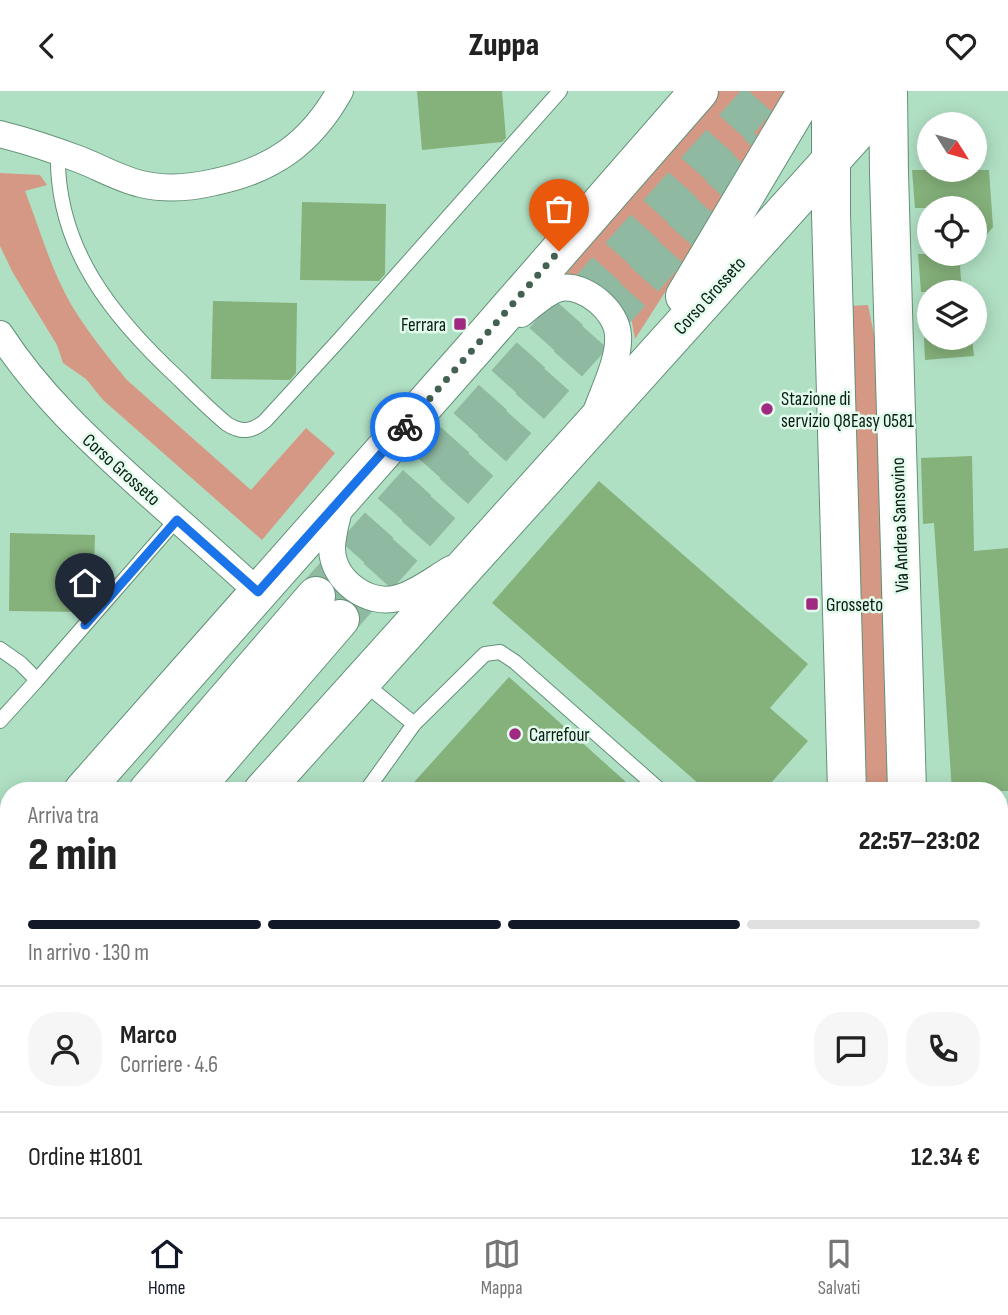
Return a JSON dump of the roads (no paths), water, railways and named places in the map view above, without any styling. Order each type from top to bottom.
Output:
[{"type":"main road","name":"Corso Grosseto","points":[[91,782],[699,91]]},
{"type":"main road","points":[[637,376],[807,91]]},
{"type":"main road","points":[[831,91],[830,161],[847,782]]},
{"type":"main road","name":"Corso Grosseto","points":[[271,782],[830,161],[882,92]]},
{"type":"main road","name":"Via Andrea Sansovino","points":[[882,92],[889,186],[907,782]]},
{"type":"main road","points":[[157,782],[328,608],[199,782]]},
{"type":"street","points":[[0,134],[58,151],[144,184],[195,187],[259,169],[289,152],[317,126],[340,91]]},
{"type":"street","name":"Corso Grosseto","points":[[472,351],[554,291],[573,288],[587,294],[611,316],[618,336],[617,353],[589,430]]},
{"type":"street","name":"Corso Grosseto","points":[[0,334],[28,374],[62,413],[258,592]]},
{"type":"street","name":"Corso Grosseto","points":[[341,499],[333,540],[334,560],[339,572],[351,586],[368,597],[388,600],[402,597],[476,554]]},
{"type":"lane","points":[[58,151],[58,183],[72,234],[105,300],[125,326],[161,363],[227,424],[244,431],[259,426],[275,411],[560,91]]},
{"type":"lane","points":[[0,721],[177,520]]},
{"type":"lane","points":[[0,649],[20,663],[37,680]]},
{"type":"lane","points":[[372,782],[414,724],[485,654],[499,652],[515,662],[651,782]]},
{"type":"lane","points":[[362,681],[414,724]]},
{"type":"tunnel","points":[[316,596],[766,91]]},
{"type":"tunnel","points":[[340,619],[765,143]]},
{"type":"place","name":"Ferrara","points":[[460,324]]},
{"type":"place","name":"Stazione di servizio Q8Easy 0581","points":[[767,409]]},
{"type":"place","name":"Grosseto","points":[[812,604]]},
{"type":"place","name":"Carrefour","points":[[515,734]]}]
